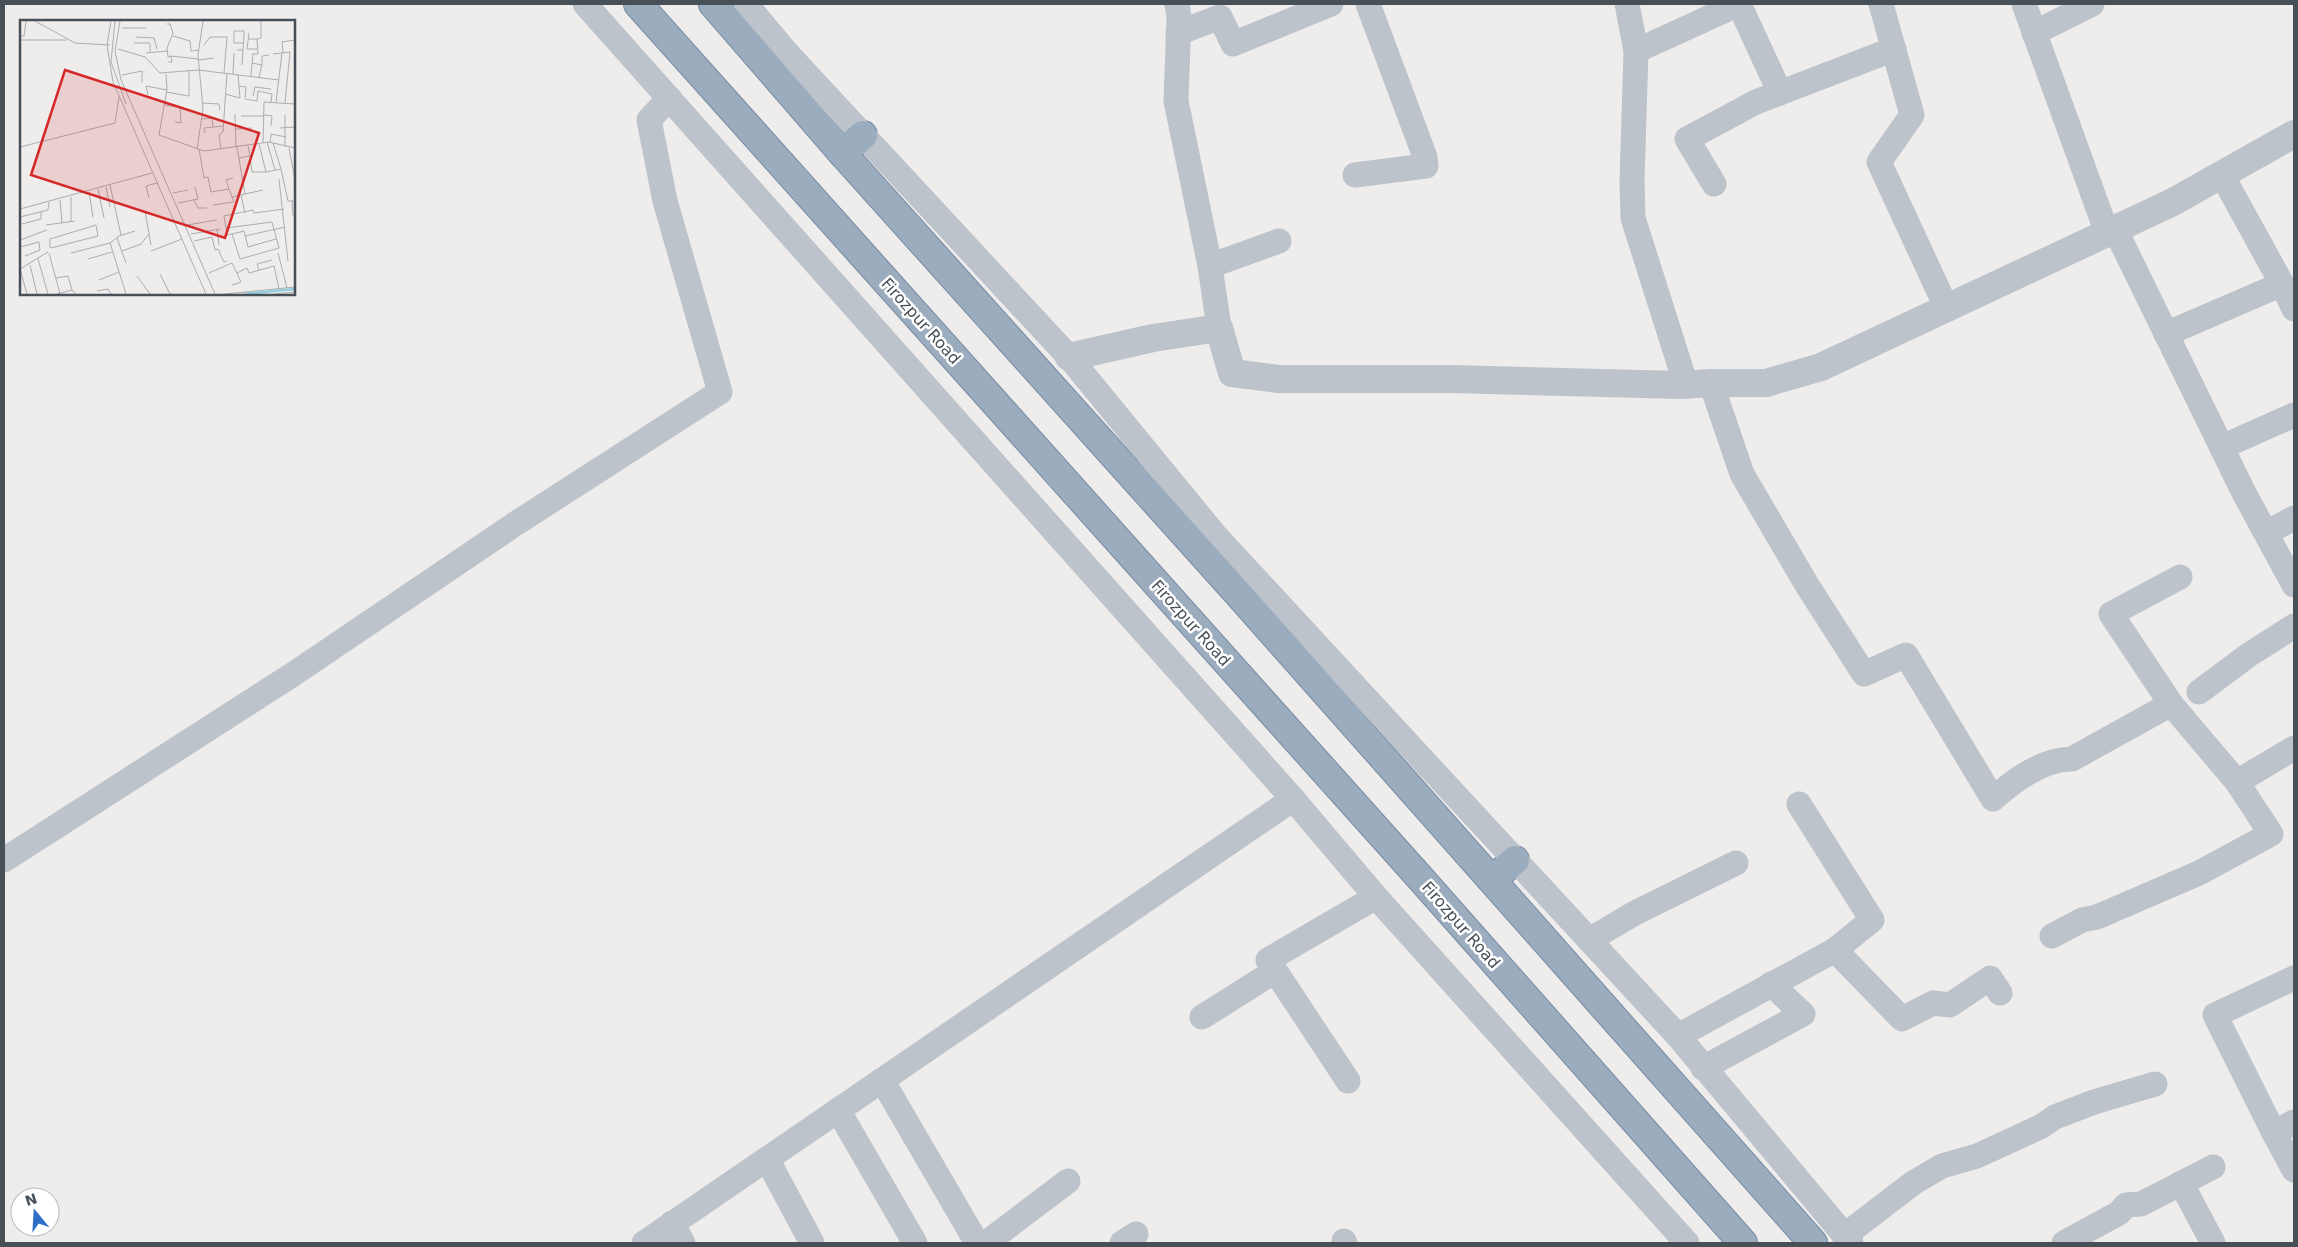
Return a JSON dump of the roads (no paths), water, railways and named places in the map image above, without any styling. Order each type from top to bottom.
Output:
[{"type":"highway","name":"Firozpur Road","points":[[638,4],[1422,880],[1743,1243]]},
{"type":"highway","points":[[713,4],[842,153],[1240,596],[1813,1243]]},
{"type":"highway","points":[[842,153],[863,135]]},
{"type":"highway","points":[[1492,880],[1515,860]]},
{"type":"street","points":[[585,4],[1376,897],[1687,1243]]},
{"type":"street","points":[[746,4],[788,53],[1069,358],[1216,534],[1678,1036],[1848,1239],[1913,1183],[1942,1166],[1977,1156],[2042,1126],[2055,1117],[2094,1102],[2155,1084]]},
{"type":"street","points":[[1177,4],[1176,101],[1210,266],[1219,328],[1232,373],[1278,379],[1699,384],[1766,383],[1821,367],[1947,309],[2173,202],[2294,134]]},
{"type":"street","points":[[1178,33],[1220,17],[1233,44],[1330,4]]},
{"type":"street","points":[[1355,174],[1426,166],[1425,156],[1368,4]]},
{"type":"street","points":[[1626,4],[1636,50],[1632,180],[1633,218],[1699,384],[1742,474],[1807,585],[1864,674],[1906,655],[1992,799],[2010,783],[2061,759],[2072,759],[2171,704]]},
{"type":"street","points":[[1636,50],[1739,4],[1780,93]]},
{"type":"street","points":[[1881,4],[1912,115],[1878,162],[1947,309]]},
{"type":"street","points":[[2024,4],[2111,231],[2166,334],[2222,448],[2294,585]]},
{"type":"street","points":[[2034,33],[2092,4]]},
{"type":"street","points":[[1714,184],[1687,139],[1756,102],[1894,49]]},
{"type":"street","points":[[4,860],[292,675],[515,524],[720,392],[665,201],[649,120],[668,98]]},
{"type":"street","points":[[2222,175],[2294,309]]},
{"type":"street","points":[[1210,266],[1279,241]]},
{"type":"street","points":[[2166,334],[2282,284]]},
{"type":"street","points":[[1069,358],[1153,338],[1219,328]]},
{"type":"street","points":[[2222,448],[2294,414]]},
{"type":"street","points":[[2266,532],[2294,518]]},
{"type":"street","points":[[2052,936],[2082,920],[2097,917],[2199,874],[2271,834],[2237,782],[2171,704],[2111,614],[2180,577]]},
{"type":"street","points":[[2199,692],[2250,654],[2294,626]]},
{"type":"street","points":[[2237,782],[2294,748]]},
{"type":"street","points":[[644,1243],[678,1233],[767,1159],[1292,800]]},
{"type":"street","points":[[1678,1036],[1835,950],[1872,920],[1799,804]]},
{"type":"street","points":[[1589,940],[1635,912],[1736,863]]},
{"type":"street","points":[[1348,1081],[1268,960],[1376,897]]},
{"type":"street","points":[[1835,950],[1902,1019],[1933,1003],[1950,1005],[1990,978],[2000,993]]},
{"type":"street","points":[[1202,1017],[1275,971]]},
{"type":"street","points":[[2294,978],[2215,1015],[2284,1128],[2294,1170]]},
{"type":"street","points":[[1703,1068],[1803,1014],[1771,984]]},
{"type":"street","points":[[882,1080],[977,1243]]},
{"type":"street","points":[[838,1110],[915,1243]]},
{"type":"street","points":[[767,1159],[812,1243]]},
{"type":"street","points":[[2064,1243],[2120,1213],[2126,1205],[2141,1204],[2213,1166]]},
{"type":"street","points":[[986,1243],[1068,1181]]},
{"type":"street","points":[[2181,1183],[2212,1243]]}]
